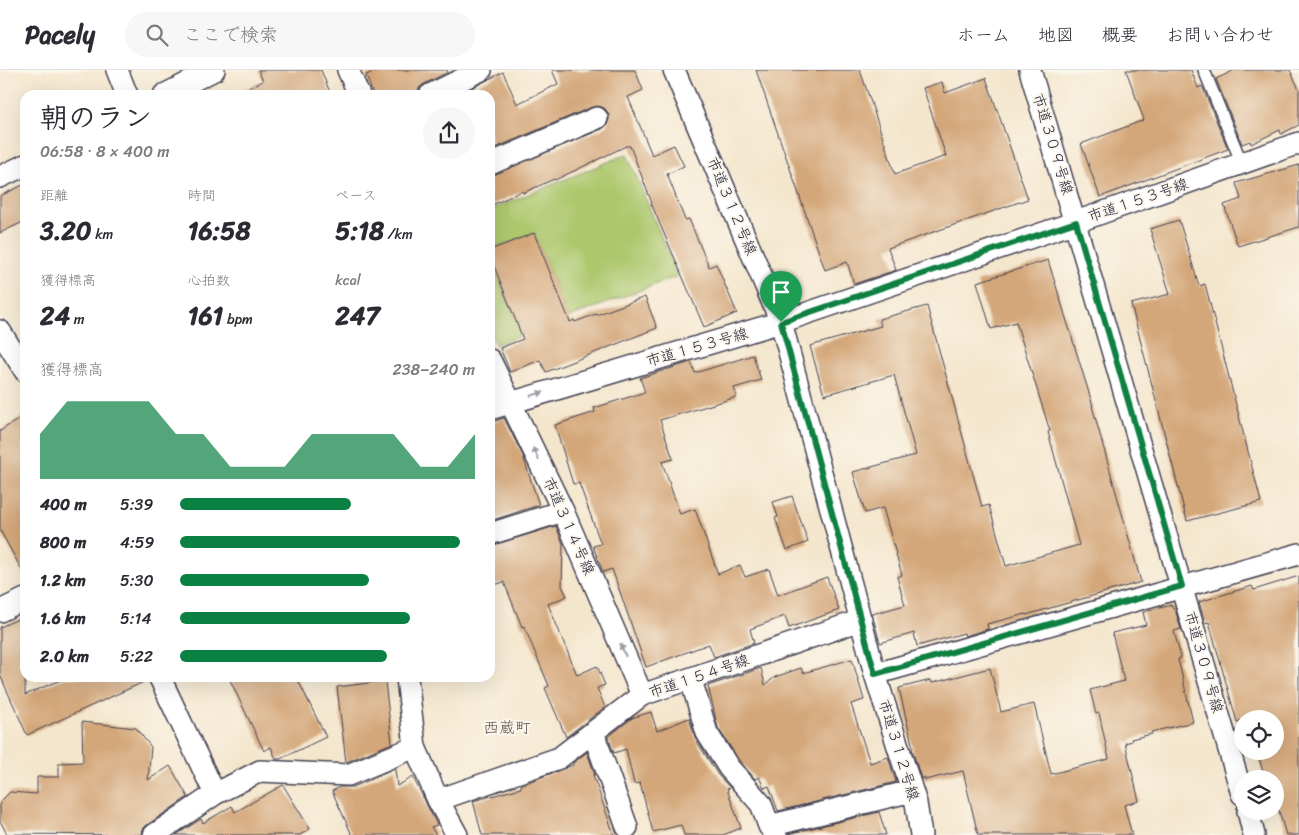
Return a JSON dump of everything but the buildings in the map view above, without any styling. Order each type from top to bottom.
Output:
[{"type":"street","points":[[117,70],[126,90]]},
{"type":"street","points":[[174,90],[214,70]]},
{"type":"street","points":[[348,70],[357,90]]},
{"type":"street","points":[[440,90],[481,70]]},
{"type":"street","name":"市道３１２号線","points":[[674,70],[781,322],[875,674],[912,791],[922,835]]},
{"type":"street","name":"市道３０９号線","points":[[1030,70],[1235,770]]},
{"type":"street","points":[[495,162],[597,118]]},
{"type":"street","name":"市道１５３号線","points":[[495,407],[781,322],[1299,144]]},
{"type":"street","points":[[0,177],[20,167]]},
{"type":"street","points":[[0,331],[20,363]]},
{"type":"street","name":"市道３１４号線","points":[[495,370],[563,511],[642,695]]},
{"type":"street","points":[[495,532],[563,511]]},
{"type":"street","points":[[875,674],[1299,554]]},
{"type":"street","points":[[0,611],[20,601]]},
{"type":"street","name":"市道１５４号線","points":[[438,800],[559,758],[642,695],[691,680],[861,620]]},
{"type":"street","points":[[691,680],[707,733],[729,768],[762,804],[772,831],[912,791]]},
{"type":"street","points":[[162,682],[215,794]]},
{"type":"street","points":[[407,682],[415,746],[438,800],[457,835]]},
{"type":"street","points":[[593,732],[627,827]]},
{"type":"street","points":[[154,835],[215,794],[260,771],[348,775],[415,746]]},
{"type":"street","points":[[1250,820],[1254,835]]},
{"type":"lane","points":[[1204,70],[1242,164]]},
{"type":"green space","points":[[627,154],[678,276],[496,345],[495,269],[519,329],[565,310],[534,233],[495,248],[495,208]]},
{"type":"district","name":"西蔵町","points":[[507,727]]},
{"type":"route","points":[[1076,222],[1182,586],[875,674],[781,322],[1076,222]]}]
